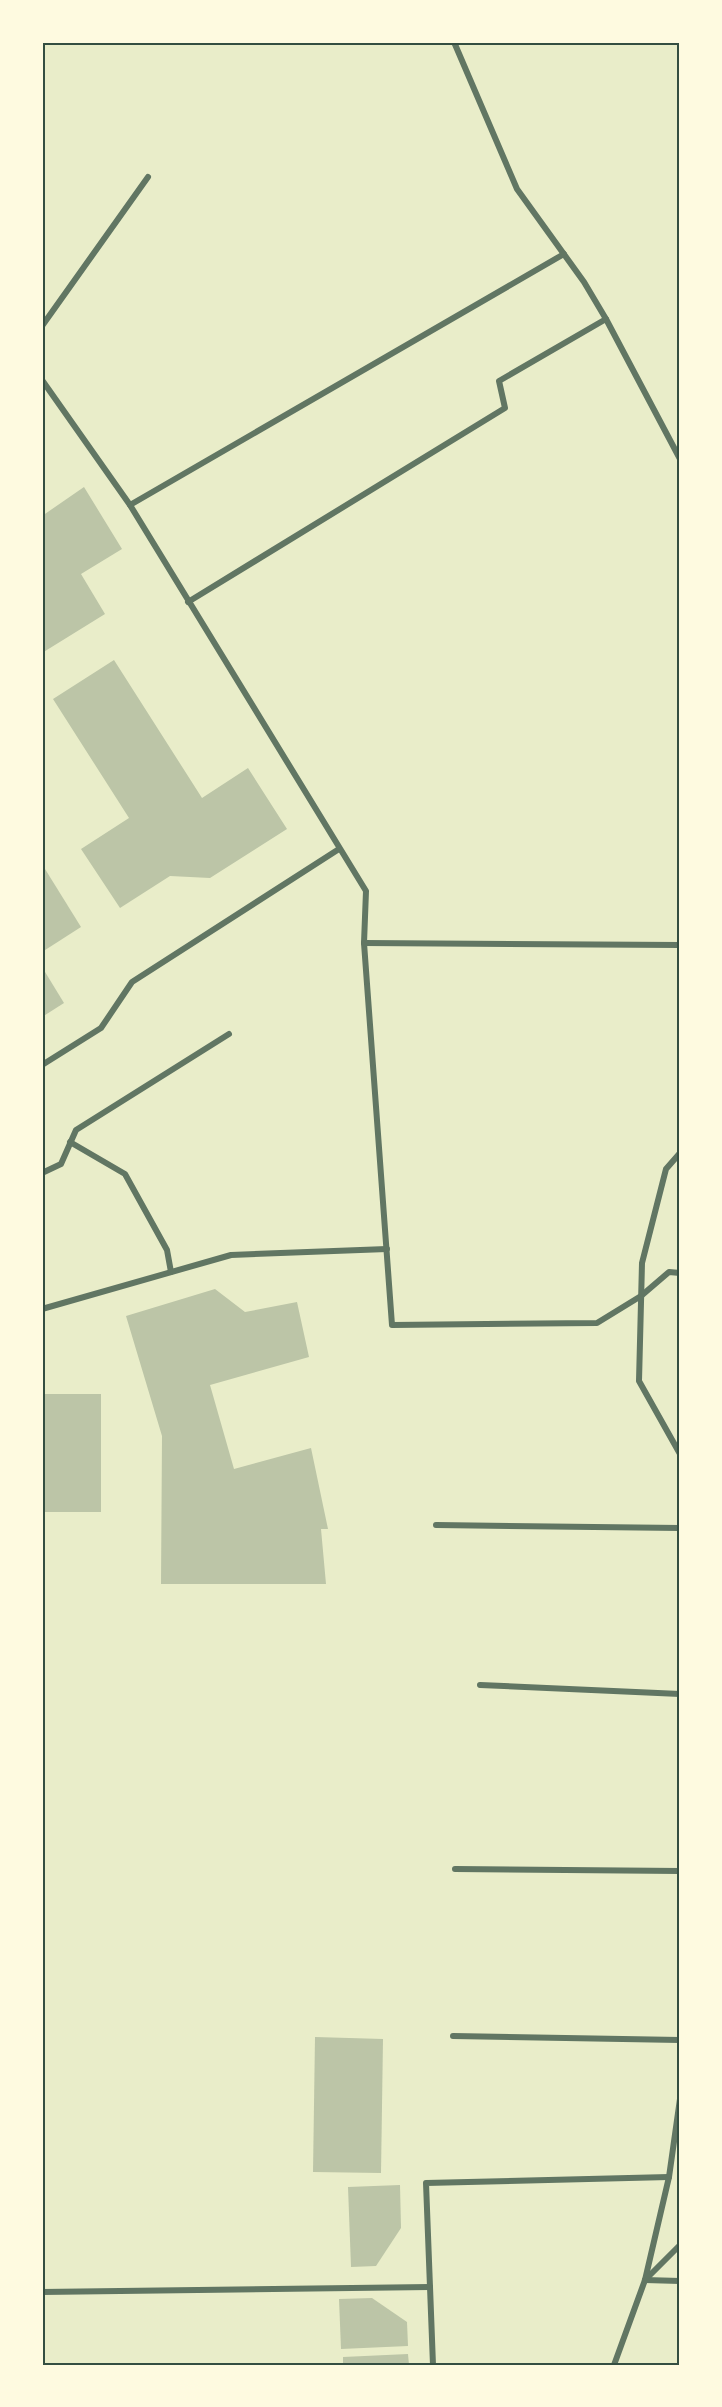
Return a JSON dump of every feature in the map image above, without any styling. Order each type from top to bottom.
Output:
[{"type":"street","points":[[453,42],[517,189],[564,254],[606,319],[680,459]]},
{"type":"street","points":[[42,326],[148,177]]},
{"type":"street","points":[[130,505],[564,254]]},
{"type":"street","points":[[188,602],[505,408],[499,381],[606,319]]},
{"type":"street","points":[[42,380],[130,505],[366,891],[364,943],[392,1325],[597,1323],[641,1296],[669,1272],[680,1273]]},
{"type":"street","points":[[42,1065],[100,1028],[132,982],[339,849]]},
{"type":"street","points":[[364,943],[680,945]]},
{"type":"street","points":[[42,1173],[61,1164],[76,1130],[229,1034]]},
{"type":"street","points":[[70,1142],[125,1174],[167,1250],[171,1272]]},
{"type":"street","points":[[680,1153],[666,1169],[642,1263],[639,1381],[680,1454]]},
{"type":"street","points":[[42,1309],[231,1255],[387,1249]]},
{"type":"street","points":[[436,1525],[680,1528]]},
{"type":"street","points":[[480,1685],[680,1694]]},
{"type":"street","points":[[455,1869],[680,1871]]},
{"type":"street","points":[[453,2036],[680,2040]]},
{"type":"street","points":[[614,2365],[645,2280],[669,2177],[680,2099]]},
{"type":"street","points":[[433,2365],[426,2183],[669,2177]]},
{"type":"street","points":[[645,2280],[680,2245]]},
{"type":"street","points":[[645,2280],[680,2281]]},
{"type":"street","points":[[42,2292],[430,2287]]},
{"type":"building","points":[[84,487],[122,549],[81,574],[105,614],[42,653],[42,516]]},
{"type":"building","points":[[114,660],[202,798],[248,768],[287,829],[210,878],[170,876],[120,908],[81,849],[129,818],[53,699]]},
{"type":"building","points":[[45,869],[81,927],[42,952],[42,871]]},
{"type":"building","points":[[42,967],[64,1003],[42,1017]]},
{"type":"building","points":[[215,1289],[245,1312],[297,1302],[309,1357],[210,1385],[234,1469],[311,1448],[328,1529],[321,1529],[326,1584],[161,1584],[162,1436],[126,1316]]},
{"type":"building","points":[[42,1394],[101,1394],[101,1512],[42,1512]]},
{"type":"building","points":[[315,2037],[383,2039],[381,2173],[313,2172]]},
{"type":"building","points":[[400,2185],[401,2228],[376,2266],[351,2267],[348,2187]]},
{"type":"building","points":[[372,2298],[407,2322],[408,2346],[341,2349],[339,2299]]},
{"type":"building","points":[[408,2354],[409,2365],[343,2365],[343,2357]]}]
